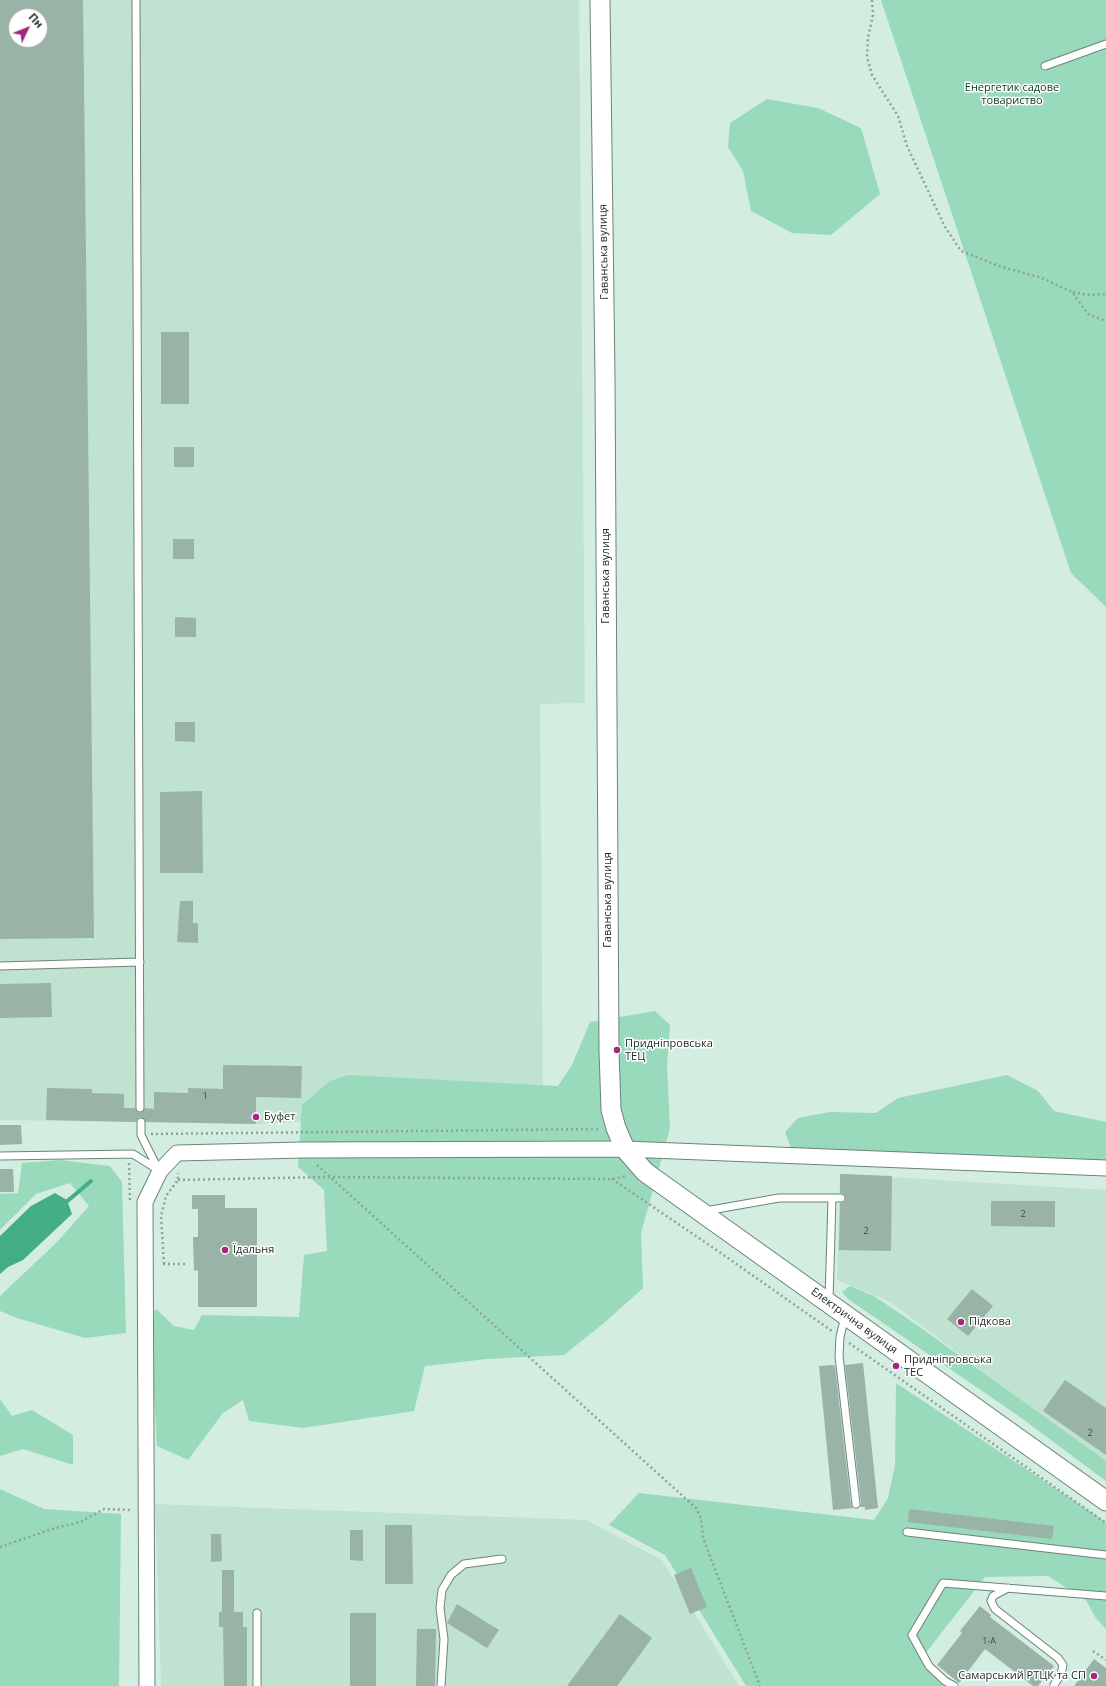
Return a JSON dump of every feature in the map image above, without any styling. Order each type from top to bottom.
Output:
[{"type":"street","name":"Гаванська вулиця","points":[[600,0],[605,385],[609,1050],[611,1110],[616,1128],[625,1149]]},
{"type":"street","points":[[147,1686],[144,1265],[145,1202],[160,1171],[177,1153],[303,1150],[625,1149],[1106,1168]]},
{"type":"street","name":"Електрична вулиця","points":[[625,1149],[645,1172],[1106,1501]]},
{"type":"lane","points":[[136,0],[140,1108]]},
{"type":"lane","points":[[1045,66],[1106,44]]},
{"type":"lane","points":[[0,966],[140,962]]},
{"type":"lane","points":[[140,1122],[140,1135],[160,1171]]},
{"type":"lane","points":[[0,1156],[133,1154],[160,1171]]},
{"type":"lane","points":[[701,1212],[779,1198],[840,1198]]},
{"type":"lane","points":[[829,1303],[832,1198]]},
{"type":"lane","points":[[845,1314],[840,1337],[839,1356],[856,1504]]},
{"type":"lane","points":[[908,1532],[1106,1554]]},
{"type":"lane","points":[[440,1686],[444,1639],[440,1608],[442,1590],[450,1575],[464,1564],[502,1559]]},
{"type":"lane","points":[[954,1686],[945,1681],[929,1666],[912,1635],[943,1583],[1106,1596]]},
{"type":"lane","points":[[1008,1588],[993,1596],[991,1601],[995,1610],[1058,1658],[1063,1665],[1061,1674],[1054,1686]]},
{"type":"lane","points":[[257,1613],[257,1686]]},
{"type":"path","points":[[872,0],[873,15],[868,38],[867,57],[872,75],[898,116],[907,146],[945,227],[961,251],[999,266],[1042,278],[1072,292],[1087,295],[1106,294]]},
{"type":"path","points":[[1072,292],[1088,314],[1106,321]]},
{"type":"path","points":[[140,1135],[616,1128]]},
{"type":"path","points":[[303,1150],[329,1177],[696,1508],[701,1519],[703,1538],[760,1686]]},
{"type":"path","points":[[164,1264],[161,1216],[166,1196],[178,1180],[177,1153]]},
{"type":"path","points":[[612,1179],[715,1248],[1106,1523]]},
{"type":"path","points":[[144,1265],[186,1264]]},
{"type":"path","points":[[0,1547],[52,1529],[80,1522],[104,1509],[146,1511]]},
{"type":"path","points":[[1093,1651],[1106,1660]]},
{"type":"shaded area","points":[[0,0],[579,0],[585,703],[540,704],[543,1111],[256,1124],[0,1120]]},
{"type":"shaded area","points":[[840,1174],[1106,1190],[1106,1465],[889,1301],[837,1280]]},
{"type":"shaded area","points":[[55,1193],[67,1200],[72,1214],[23,1260],[8,1267],[0,1274],[0,1236],[31,1206]]},
{"type":"shaded area","points":[[155,1504],[586,1520],[662,1560],[739,1686],[161,1686]]},
{"type":"green space","name":"Енергетик садове товариство","points":[[881,0],[1106,0],[1106,607],[1071,573]]},
{"type":"green space","points":[[767,99],[818,108],[861,128],[880,194],[831,235],[792,233],[751,211],[743,171],[728,147],[730,123]]},
{"type":"green space","points":[[655,1011],[670,1025],[667,1065],[670,1128],[641,1233],[643,1288],[604,1323],[564,1355],[487,1359],[425,1366],[414,1411],[303,1428],[249,1421],[243,1400],[223,1413],[188,1460],[157,1446],[151,1345],[145,1324],[156,1309],[174,1326],[194,1330],[202,1315],[299,1317],[304,1255],[327,1251],[324,1190],[298,1167],[302,1105],[330,1081],[348,1075],[558,1086],[572,1065],[590,1022]]},
{"type":"green space","points":[[1007,1075],[1038,1091],[1054,1111],[1106,1122],[1106,1163],[840,1153],[808,1148],[791,1148],[785,1132],[798,1118],[830,1112],[876,1113],[898,1098]]},
{"type":"green space","points":[[60,1160],[110,1166],[122,1182],[126,1333],[85,1338],[17,1318],[0,1311],[0,1296],[56,1243],[89,1206],[70,1183],[36,1194],[0,1230],[0,1194],[18,1193],[22,1163]]},
{"type":"green space","points":[[850,1286],[874,1296],[917,1325],[1106,1461],[1106,1481],[1020,1417],[848,1299],[842,1292]]},
{"type":"green space","points":[[896,1383],[1106,1522],[1106,1629],[1095,1617],[1086,1600],[1048,1576],[985,1577],[925,1654],[944,1686],[746,1686],[665,1555],[609,1525],[639,1493],[874,1520],[888,1498],[895,1465]]},
{"type":"green space","points":[[0,1399],[12,1416],[32,1410],[73,1435],[73,1465],[23,1449],[0,1456]]},
{"type":"green space","points":[[0,1489],[44,1509],[121,1514],[119,1686],[0,1686]]},
{"type":"building","points":[[0,0],[83,0],[94,938],[0,939]]},
{"type":"building","points":[[161,332],[189,332],[189,404],[161,404]]},
{"type":"building","points":[[174,447],[194,447],[194,467],[174,467]]},
{"type":"building","points":[[173,539],[194,539],[194,559],[173,559]]},
{"type":"building","points":[[175,617],[196,618],[196,637],[175,637]]},
{"type":"building","points":[[175,722],[195,722],[195,742],[175,741]]},
{"type":"building","points":[[202,791],[203,873],[160,873],[160,792]]},
{"type":"building","points":[[180,901],[193,901],[193,923],[198,923],[198,943],[177,942]]},
{"type":"building","points":[[51,983],[52,1017],[0,1018],[0,984]]},
{"type":"building","points":[[223,1065],[302,1066],[301,1098],[256,1097],[256,1124],[146,1122],[141,1117],[138,1118],[136,1122],[46,1120],[47,1088],[92,1089],[92,1093],[124,1094],[124,1108],[135,1108],[137,1112],[140,1113],[145,1108],[154,1109],[154,1092],[188,1093],[188,1088],[223,1089]]},
{"type":"building","points":[[0,1125],[21,1125],[22,1144],[0,1145]]},
{"type":"building","points":[[0,1169],[13,1169],[14,1192],[0,1192]]},
{"type":"building","points":[[840,1174],[892,1176],[891,1251],[839,1250],[840,1203],[844,1202],[846,1198],[844,1194],[840,1193]]},
{"type":"building","name":"Їдальня","points":[[192,1195],[225,1195],[225,1208],[257,1208],[257,1307],[198,1307],[198,1270],[194,1271],[193,1237],[198,1237],[198,1209],[192,1209]]},
{"type":"building","points":[[991,1201],[1055,1201],[1055,1227],[991,1226]]},
{"type":"building","points":[[972,1289],[993,1306],[968,1336],[947,1319]]},
{"type":"building","points":[[863,1363],[878,1508],[865,1510],[865,1507],[860,1507],[861,1503],[845,1365]]},
{"type":"building","points":[[819,1366],[835,1366],[851,1505],[853,1508],[833,1510]]},
{"type":"building","points":[[1065,1380],[1106,1408],[1106,1455],[1043,1411]]},
{"type":"building","points":[[909,1509],[1054,1526],[1052,1539],[908,1522]]},
{"type":"building","points":[[385,1525],[412,1525],[413,1584],[385,1584]]},
{"type":"building","points":[[350,1530],[363,1530],[363,1561],[350,1560]]},
{"type":"building","points":[[211,1534],[221,1534],[222,1561],[211,1562]]},
{"type":"building","points":[[691,1568],[707,1607],[690,1614],[674,1575]]},
{"type":"building","points":[[222,1570],[234,1570],[234,1612],[243,1612],[243,1627],[247,1627],[247,1686],[224,1686],[223,1627],[219,1627],[219,1612],[222,1612]]},
{"type":"building","points":[[457,1604],[499,1630],[487,1648],[447,1623]]},
{"type":"building","points":[[980,1606],[991,1615],[990,1617],[1054,1666],[1038,1686],[1033,1686],[985,1649],[959,1683],[937,1665],[962,1633],[960,1631]]},
{"type":"building","points":[[350,1613],[376,1613],[376,1686],[350,1686]]},
{"type":"building","points":[[620,1614],[652,1638],[617,1686],[567,1686]]},
{"type":"building","points":[[417,1629],[436,1629],[435,1686],[416,1686]]},
{"type":"building","name":"Самарський РТЦК та СП","points":[[1094,1659],[1106,1668],[1106,1686],[1074,1686]]},
{"type":"waterway","points":[[64,1204],[91,1181]]},
{"type":"place","name":"Придніпровська ТЕЦ","points":[[617,1050]]},
{"type":"place","name":"Буфет","points":[[256,1117]]},
{"type":"place","name":"Їдальня","points":[[225,1250]]},
{"type":"place","name":"Підкова","points":[[961,1322]]},
{"type":"place","name":"Придніпровська ТЕС","points":[[896,1366]]},
{"type":"place","name":"Самарський РТЦК та СП","points":[[1094,1676]]}]
